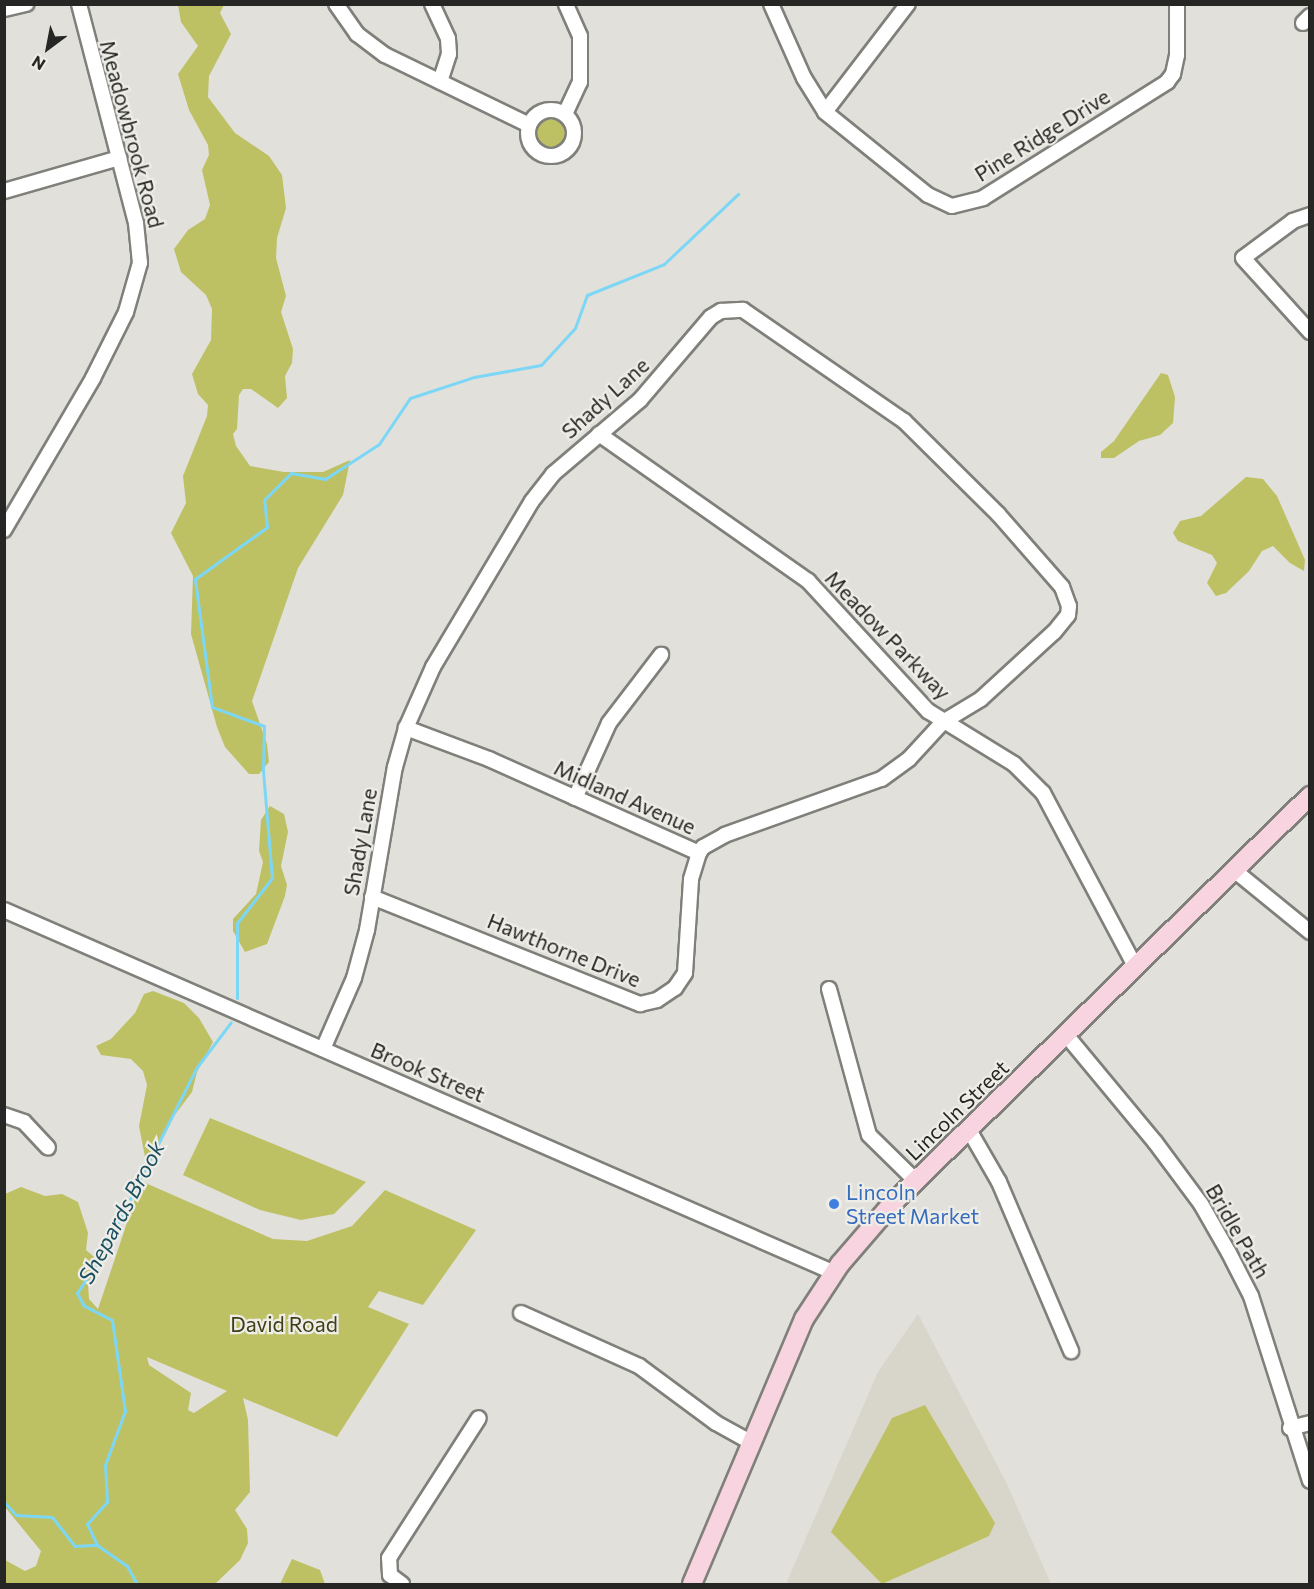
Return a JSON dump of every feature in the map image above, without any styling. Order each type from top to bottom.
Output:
[{"type":"main road","name":"Lincoln Street","points":[[692,1584],[749,1442],[804,1319],[835,1273],[916,1181],[1067,1036],[1310,796]]},
{"type":"street","points":[[4,9],[27,4]]},
{"type":"street","name":"Meadowbrook Road","points":[[4,530],[79,405],[135,288],[140,251],[119,158],[79,4]]},
{"type":"street","points":[[336,4],[346,22],[369,45],[529,125]]},
{"type":"street","points":[[432,4],[448,39],[449,54],[440,82]]},
{"type":"street","points":[[565,114],[580,82],[580,36],[566,4]]},
{"type":"street","name":"Pine Ridge Drive","points":[[771,4],[804,78],[825,112],[928,195],[952,206],[969,204],[1167,82],[1173,74],[1177,55],[1177,4]]},
{"type":"street","points":[[825,112],[908,4]]},
{"type":"street","points":[[529,125],[542,111],[565,114]]},
{"type":"street","points":[[529,125],[532,148],[541,155],[554,157],[572,145],[575,135],[565,114]]},
{"type":"street","points":[[4,191],[119,158]]},
{"type":"street","points":[[1310,215],[1293,221],[1243,258],[1310,333]]},
{"type":"street","name":"Shady Lane","points":[[323,1049],[354,978],[406,728],[433,667],[532,501],[553,474],[640,400],[711,317],[736,307],[904,421],[998,514],[1062,587],[1069,606],[1061,624],[981,699],[943,722]]},
{"type":"street","name":"Meadow Parkway","points":[[599,434],[808,581],[943,722],[1014,764],[1043,793],[1136,968]]},
{"type":"street","points":[[575,798],[609,723],[661,655]]},
{"type":"street","name":"Midland Avenue","points":[[406,728],[489,759],[699,853],[703,846],[726,836],[881,779],[909,759],[943,722]]},
{"type":"street","name":"Hawthorne Drive","points":[[372,897],[640,1004],[657,1000],[675,988],[685,973],[691,879],[699,853]]},
{"type":"street","points":[[1234,870],[1310,932]]},
{"type":"street","name":"Brook Street","points":[[4,910],[835,1273]]},
{"type":"street","points":[[829,989],[869,1135],[916,1181]]},
{"type":"street","name":"Bridle Path","points":[[1067,1036],[1155,1142],[1201,1204],[1229,1253],[1251,1296],[1290,1428],[1310,1481]]},
{"type":"street","points":[[4,1115],[24,1122],[48,1148]]},
{"type":"street","points":[[969,1130],[999,1182],[1071,1351]]},
{"type":"street","points":[[522,1313],[639,1366],[716,1423],[749,1442]]},
{"type":"street","points":[[402,1584],[390,1575],[389,1558],[479,1418]]},
{"type":"street","points":[[1290,1428],[1310,1423]]},
{"type":"shaded area","points":[[918,1314],[1007,1484],[1051,1584],[786,1584],[878,1372]]},
{"type":"green space","points":[[178,5],[224,5],[220,13],[231,34],[209,76],[208,97],[235,133],[269,156],[282,175],[286,208],[277,238],[276,258],[286,296],[281,312],[293,349],[292,363],[285,376],[287,398],[278,408],[251,389],[243,389],[239,395],[237,429],[233,434],[236,446],[250,466],[284,472],[323,472],[350,460],[343,495],[298,568],[252,701],[267,744],[269,762],[259,774],[249,774],[225,747],[217,727],[191,634],[193,576],[171,533],[186,503],[183,476],[207,416],[208,405],[198,394],[192,374],[211,340],[212,309],[206,295],[181,272],[174,249],[188,230],[205,219],[210,205],[202,170],[209,155],[208,145],[189,110],[178,74],[198,46],[181,22]]},
{"type":"green space","points":[[552,117],[564,122],[569,134],[564,146],[552,151],[540,146],[535,134],[540,122]]},
{"type":"green space","points":[[1161,373],[1168,375],[1175,397],[1173,423],[1160,435],[1139,441],[1114,458],[1101,458],[1101,452],[1114,441]]},
{"type":"green space","points":[[1246,477],[1263,479],[1277,496],[1305,560],[1304,571],[1290,563],[1273,546],[1262,551],[1249,571],[1226,593],[1216,596],[1207,583],[1217,563],[1212,555],[1178,541],[1173,533],[1180,521],[1201,516]]},
{"type":"green space","points":[[270,806],[284,814],[288,832],[281,866],[287,885],[267,944],[245,952],[233,931],[233,919],[256,894],[263,862],[259,851],[261,820]]},
{"type":"green space","points":[[153,991],[184,1003],[199,1018],[213,1042],[197,1072],[192,1092],[174,1116],[154,1156],[145,1157],[139,1126],[147,1085],[143,1071],[131,1059],[101,1055],[96,1046],[111,1039],[135,1013],[144,994]]},
{"type":"green space","points":[[210,1118],[366,1182],[334,1214],[301,1220],[260,1210],[183,1175]]},
{"type":"green space","name":"David Road","points":[[141,1181],[273,1239],[307,1241],[352,1226],[385,1190],[476,1230],[423,1305],[379,1291],[368,1307],[409,1324],[337,1437],[243,1398],[248,1420],[250,1492],[235,1510],[247,1529],[248,1543],[240,1560],[215,1584],[5,1584],[5,1560],[25,1571],[36,1566],[41,1551],[5,1507],[5,1194],[21,1187],[45,1196],[62,1194],[78,1202],[88,1233],[86,1250],[100,1262],[88,1284],[89,1299],[98,1309]],"holes":[[[147,1357],[227,1391],[194,1413],[188,1410],[191,1393],[149,1365]]]},
{"type":"green space","points":[[925,1405],[995,1523],[989,1536],[882,1584],[831,1532],[892,1418]]},
{"type":"green space","points":[[292,1559],[320,1570],[325,1584],[280,1584]]},
{"type":"waterway","name":"Shepards Brook","points":[[237,998],[237,923],[272,878],[263,770],[264,726],[212,707],[195,579],[267,527],[264,500],[291,473],[325,479],[379,444],[410,398],[474,377],[541,365],[575,328],[587,295],[664,264],[738,194]]},
{"type":"waterway","name":"Shepards Brook","points":[[137,1584],[127,1566],[97,1545],[87,1524],[107,1502],[105,1465],[125,1411],[112,1320],[84,1306],[77,1293],[99,1260],[197,1067],[231,1022]]},
{"type":"waterway","points":[[4,1502],[16,1515],[52,1517],[75,1546],[97,1545]]},
{"type":"place","name":"Lincoln Street Market","points":[[834,1204]]}]
